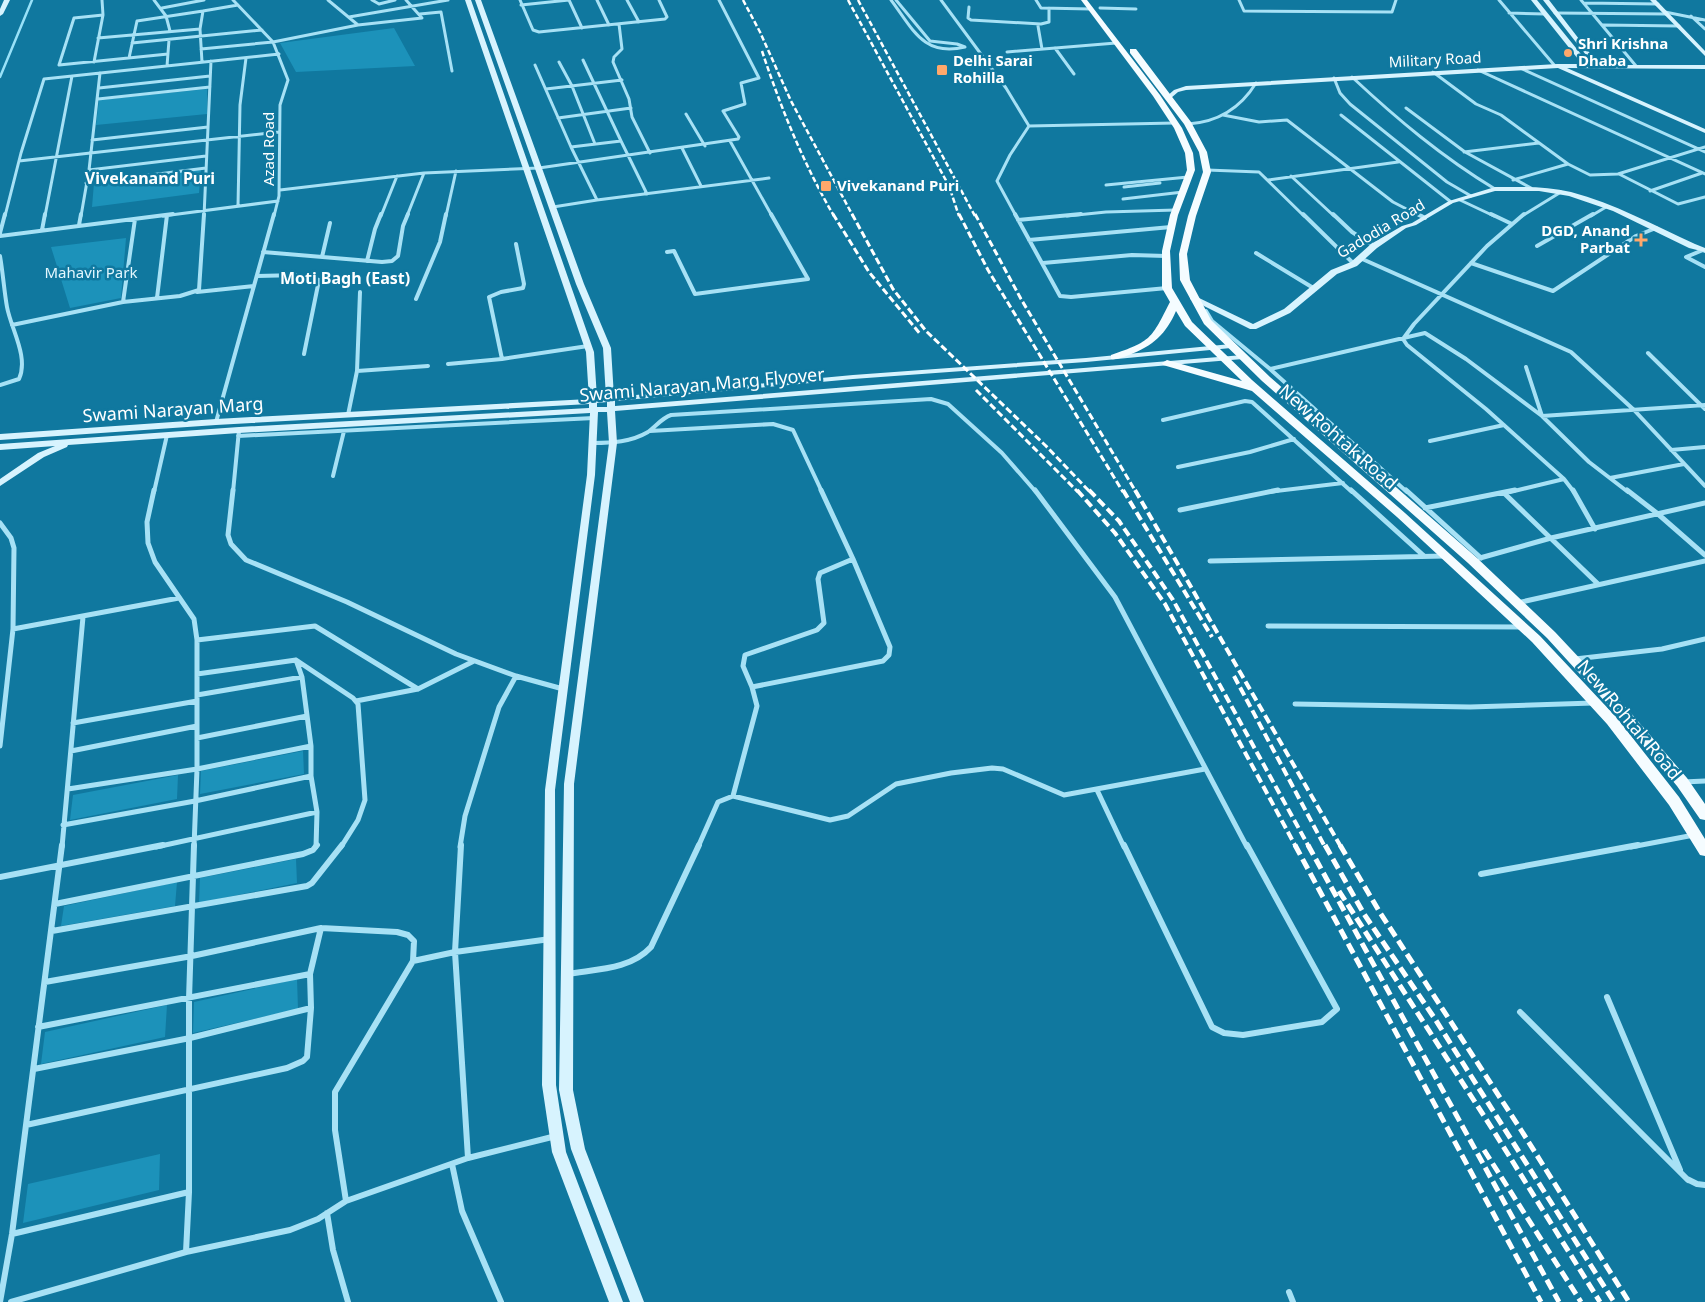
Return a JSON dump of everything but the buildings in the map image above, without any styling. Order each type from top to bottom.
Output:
[{"type":"main road","name":"New Rohtak Road","points":[[1084,0],[1156,95],[1175,124],[1189,154],[1191,170],[1171,227],[1166,256],[1166,288],[1188,324],[1257,389],[1401,515],[1523,627],[1612,721],[1674,801],[1705,851]]},
{"type":"main road","points":[[1094,0],[1188,124],[1203,152],[1207,170]]},
{"type":"main road","name":"New Rohtak Road","points":[[1207,170],[1192,216],[1183,254],[1185,280],[1207,322],[1243,357],[1413,510],[1477,559],[1516,603],[1574,660],[1625,715],[1682,782],[1705,815]]},
{"type":"main road","points":[[1114,357],[1146,346],[1152,341],[1166,322],[1174,303]]},
{"type":"main road","points":[[1167,363],[1257,389]]},
{"type":"street","points":[[0,14],[7,0]]},
{"type":"street","points":[[94,62],[103,15],[102,0]]},
{"type":"street","points":[[154,0],[162,8],[170,32]]},
{"type":"street","points":[[162,8],[204,0]]},
{"type":"street","name":"Azad Road","points":[[216,422],[278,201],[280,190],[280,105],[288,80],[273,42],[234,0]]},
{"type":"street","points":[[328,0],[358,25]]},
{"type":"street","points":[[372,0],[377,4],[395,0]]},
{"type":"street","points":[[201,49],[273,42],[358,25],[422,18],[406,0]]},
{"type":"street","points":[[349,17],[448,0]]},
{"type":"street","points":[[468,0],[590,352],[594,418],[591,475],[550,790],[549,1085],[559,1152],[616,1302]]},
{"type":"street","points":[[478,0],[580,284],[607,348],[613,442],[569,784],[566,1090],[578,1148],[638,1302]]},
{"type":"street","points":[[520,0],[528,21],[533,30],[537,32],[667,18],[659,0]]},
{"type":"street","points":[[521,5],[569,0],[582,28]]},
{"type":"street","points":[[597,0],[609,25]]},
{"type":"street","points":[[627,0],[640,22]]},
{"type":"street","points":[[280,190],[424,173],[539,168],[738,140],[739,136],[723,111],[744,104],[741,84],[759,78],[719,0]]},
{"type":"street","points":[[891,0],[923,43],[938,50],[958,50],[965,47],[958,44],[930,41],[896,0]]},
{"type":"street","points":[[941,0],[1006,88],[1029,126]]},
{"type":"street","points":[[1036,0],[1041,8],[1091,9]]},
{"type":"street","points":[[1239,0],[1244,11],[1372,12],[1392,12],[1396,0]]},
{"type":"street","points":[[1499,0],[1556,66],[1705,131]]},
{"type":"street","points":[[1534,0],[1586,65]]},
{"type":"street","points":[[1546,0],[1596,65]]},
{"type":"street","points":[[1581,0],[1636,66]]},
{"type":"street","points":[[1584,3],[1656,2],[1705,54]]},
{"type":"street","points":[[129,58],[137,21],[238,5]]},
{"type":"street","points":[[969,6],[968,18],[971,20],[1041,24],[1049,22],[1048,8]]},
{"type":"street","points":[[1100,8],[1136,9]]},
{"type":"street","points":[[202,62],[200,29],[203,11]]},
{"type":"street","points":[[420,14],[441,12],[452,71]]},
{"type":"street","points":[[1509,13],[1545,14]]},
{"type":"street","points":[[1556,13],[1666,13],[1705,20]]},
{"type":"street","points":[[103,15],[74,18],[59,64],[168,54]]},
{"type":"street","points":[[1691,16],[1705,29]]},
{"type":"street","points":[[619,24],[622,49],[614,57],[613,62],[622,80],[632,117],[650,153]]},
{"type":"street","points":[[1603,25],[1679,26]]},
{"type":"street","points":[[1038,26],[1042,49]]},
{"type":"street","points":[[98,38],[200,29]]},
{"type":"street","points":[[132,43],[262,30]]},
{"type":"street","points":[[167,66],[170,40]]},
{"type":"street","points":[[1007,52],[1116,43]]},
{"type":"street","points":[[1055,48],[1074,74]]},
{"type":"street","points":[[278,54],[44,79],[19,161],[0,234],[278,201]]},
{"type":"street","points":[[238,206],[241,136],[240,106],[246,58]]},
{"type":"street","points":[[583,60],[647,194]]},
{"type":"street","points":[[196,292],[199,288],[204,211],[211,61]]},
{"type":"street","points":[[558,62],[572,86],[595,144]]},
{"type":"street","points":[[535,65],[596,200]]},
{"type":"street","name":"Military Road","points":[[1169,97],[1176,91],[1186,88],[1433,72],[1586,65],[1705,67]]},
{"type":"street","points":[[1520,68],[1705,152]]},
{"type":"street","points":[[1478,70],[1704,173]]},
{"type":"street","points":[[1433,72],[1476,104],[1501,115],[1568,164],[1590,175],[1618,174],[1705,146]]},
{"type":"street","points":[[79,225],[89,170],[100,73]]},
{"type":"street","points":[[42,230],[72,76]]},
{"type":"street","points":[[99,88],[210,76]]},
{"type":"street","points":[[1352,77],[1430,146],[1495,189]]},
{"type":"street","points":[[1334,78],[1339,92],[1348,104],[1359,110],[1447,182],[1471,196]]},
{"type":"street","points":[[546,89],[622,80]]},
{"type":"street","points":[[1188,124],[1208,123],[1243,103],[1256,83]]},
{"type":"street","points":[[98,100],[210,88]]},
{"type":"street","points":[[558,118],[630,108]]},
{"type":"street","points":[[1406,108],[1464,152],[1531,188]]},
{"type":"street","points":[[686,114],[704,146]]},
{"type":"street","points":[[1223,115],[1258,122],[1287,120],[1393,202],[1425,218]]},
{"type":"street","points":[[1341,115],[1398,162],[1451,202]]},
{"type":"street","points":[[1029,126],[1175,124]]},
{"type":"street","points":[[1029,126],[1010,155],[997,181],[1062,297],[1166,288]]},
{"type":"street","points":[[92,140],[208,127]]},
{"type":"street","points":[[19,161],[280,132]]},
{"type":"street","points":[[571,147],[622,141]]},
{"type":"street","points":[[667,252],[674,251],[695,294],[808,279],[730,142]]},
{"type":"street","points":[[1464,152],[1539,143]]},
{"type":"street","points":[[682,148],[701,186]]},
{"type":"street","points":[[89,170],[206,156]]},
{"type":"street","points":[[1268,180],[1398,162]]},
{"type":"street","points":[[1513,180],[1568,164]]},
{"type":"street","points":[[86,183],[206,168]]},
{"type":"street","points":[[1207,170],[1259,172],[1354,264]]},
{"type":"street","points":[[416,298],[440,242],[456,172]]},
{"type":"street","points":[[263,252],[388,262],[398,256],[404,226],[424,173]]},
{"type":"street","points":[[1650,191],[1704,173]]},
{"type":"street","points":[[1618,174],[1678,204],[1705,197]]},
{"type":"street","points":[[367,261],[375,229],[397,176]]},
{"type":"street","points":[[1291,176],[1352,232],[1374,246]]},
{"type":"street","points":[[553,207],[769,178]]},
{"type":"street","points":[[1106,185],[1188,178]]},
{"type":"street","points":[[1124,187],[1188,178]]},
{"type":"street","name":"Gadodia Road","points":[[1197,301],[1252,327],[1287,311],[1316,289],[1334,272],[1354,264],[1374,246],[1404,227],[1425,218],[1451,202],[1495,189],[1531,188],[1561,192],[1606,206],[1704,250]]},
{"type":"street","points":[[1123,199],[1183,192]]},
{"type":"street","points":[[1403,339],[1414,324],[1471,263],[1512,224],[1561,192]]},
{"type":"street","points":[[1460,200],[1512,224]]},
{"type":"street","points":[[1537,246],[1606,206]]},
{"type":"street","points":[[1018,220],[1106,212],[1176,210]]},
{"type":"street","points":[[157,298],[167,215]]},
{"type":"street","points":[[123,302],[135,219]]},
{"type":"street","points":[[322,257],[330,223]]},
{"type":"street","points":[[1029,240],[1171,227]]},
{"type":"street","points":[[1471,263],[1553,291],[1636,236],[1656,228]]},
{"type":"street","points":[[502,359],[490,297],[501,292],[523,288],[524,284],[516,244]]},
{"type":"street","points":[[1704,250],[1686,257],[1705,268]]},
{"type":"street","points":[[1256,253],[1316,289]]},
{"type":"street","points":[[0,256],[9,314],[23,371],[19,380],[0,385]]},
{"type":"street","points":[[1043,263],[1121,256],[1166,256]]},
{"type":"street","points":[[1360,258],[1571,352],[1634,410],[1705,486]]},
{"type":"street","points":[[257,276],[306,276],[319,280],[304,354]]},
{"type":"street","points":[[12,325],[123,302],[254,286]]},
{"type":"street","points":[[348,415],[357,371],[360,292]]},
{"type":"street","points":[[1197,301],[1212,321],[1270,369],[1425,508],[1477,559]]},
{"type":"street","points":[[1270,369],[1403,339],[1421,332],[1427,334],[1466,359],[1534,412],[1542,416],[1581,455],[1658,514],[1705,555]]},
{"type":"street","points":[[1403,339],[1407,345],[1564,479],[1577,495],[1594,529]]},
{"type":"street","points":[[448,364],[502,359],[588,346]]},
{"type":"street","points":[[1114,357],[1232,346]]},
{"type":"street","points":[[1648,353],[1704,406]]},
{"type":"street","name":"Swami Narayan Marg Flyover","points":[[348,415],[560,404],[1114,357]]},
{"type":"street","points":[[1167,363],[1243,357]]},
{"type":"street","name":"Swami Narayan Marg Flyover","points":[[238,433],[560,413],[1167,363]]},
{"type":"street","points":[[357,371],[428,366]]},
{"type":"street","points":[[1526,367],[1542,416]]},
{"type":"street","points":[[593,444],[635,438],[650,431],[666,416],[671,415],[916,399],[931,399],[948,404],[1002,453],[1036,492],[1110,590],[1284,916],[1337,1008],[1334,1013],[1322,1022],[1243,1035],[1231,1035],[1215,1030],[1209,1023],[1097,790]]},
{"type":"street","points":[[1163,420],[1249,401],[1424,556]]},
{"type":"street","points":[[1542,416],[1704,406]]},
{"type":"street","name":"Swami Narayan Marg","points":[[0,437],[348,415]]},
{"type":"street","points":[[563,689],[516,676],[474,661],[347,602],[246,560],[231,544],[228,535],[238,433],[344,431],[594,418]]},
{"type":"street","points":[[650,431],[773,424],[787,427],[796,436],[853,559],[890,647],[889,657],[883,660],[752,687]]},
{"type":"street","points":[[1430,441],[1504,426]]},
{"type":"street","points":[[0,429],[44,434]]},
{"type":"street","points":[[333,476],[344,431]]},
{"type":"street","name":"Swami Narayan Marg","points":[[0,447],[167,435],[238,433]]},
{"type":"street","points":[[167,435],[146,532],[151,554],[194,619],[198,674],[195,839],[192,875],[192,956],[189,999],[189,1192],[186,1252]]},
{"type":"street","points":[[1178,468],[1250,452],[1294,439]]},
{"type":"street","points":[[0,483],[41,455],[72,442]]},
{"type":"street","points":[[1671,450],[1705,447]]},
{"type":"street","points":[[1610,478],[1684,464]]},
{"type":"street","points":[[1425,508],[1504,494],[1564,479]]},
{"type":"street","points":[[1180,510],[1264,492],[1343,483]]},
{"type":"street","points":[[1504,494],[1598,584]]},
{"type":"street","points":[[1455,565],[1551,538],[1705,503]]},
{"type":"street","points":[[0,523],[11,538],[14,548],[14,630],[0,746]]},
{"type":"street","points":[[1210,561],[1446,556]]},
{"type":"street","points":[[733,796],[756,712],[756,700],[743,666],[745,655],[821,627],[824,623],[818,579],[820,573],[853,559]]},
{"type":"street","points":[[1516,603],[1705,561]]},
{"type":"street","points":[[14,630],[179,598]]},
{"type":"street","points":[[0,1302],[12,1234],[52,931],[68,789],[83,617]]},
{"type":"street","points":[[197,640],[315,626],[418,689]]},
{"type":"street","points":[[1268,626],[1523,627]]},
{"type":"street","points":[[1574,660],[1662,649],[1705,639]]},
{"type":"street","points":[[52,931],[307,886],[338,850],[364,806],[359,709],[356,701],[296,660],[198,674]]},
{"type":"street","points":[[55,904],[192,875],[296,856],[313,850],[317,845],[317,812],[311,776],[311,746],[302,677],[296,660]]},
{"type":"street","points":[[356,701],[418,689],[474,661]]},
{"type":"street","points":[[468,1158],[455,952],[459,858],[465,816],[499,707],[516,676]]},
{"type":"street","points":[[73,723],[302,677]]},
{"type":"street","points":[[1295,704],[1470,707],[1594,703]]},
{"type":"street","points":[[197,738],[307,716]]},
{"type":"street","points":[[71,751],[197,726]]},
{"type":"street","points":[[68,789],[197,769],[311,746]]},
{"type":"street","points":[[567,974],[631,963],[642,957],[651,947],[682,886],[718,802],[724,798],[733,796],[830,820],[848,816],[896,784],[951,773],[992,768],[1012,771],[1064,795],[1205,769]]},
{"type":"street","points":[[63,825],[195,801],[311,776]]},
{"type":"street","points":[[1682,782],[1705,781]]},
{"type":"street","points":[[0,877],[195,839],[317,812]]},
{"type":"street","points":[[1481,874],[1695,835]]},
{"type":"street","points":[[45,982],[192,956],[321,928],[404,933],[414,941],[413,961],[335,1092],[336,1132],[346,1201]]},
{"type":"street","points":[[26,1125],[287,1068],[303,1061],[307,1057],[310,974],[321,928]]},
{"type":"street","points":[[413,961],[455,952],[550,939]]},
{"type":"street","points":[[38,1027],[310,974]]},
{"type":"street","points":[[1607,998],[1681,1172],[1688,1180]]},
{"type":"street","points":[[34,1069],[190,1038],[310,1008]]},
{"type":"street","points":[[1520,1012],[1688,1180],[1705,1185]]},
{"type":"street","points":[[11,1302],[186,1252],[290,1230],[312,1222],[346,1201],[468,1158],[557,1136]]},
{"type":"street","points":[[452,1164],[462,1211],[501,1302]]},
{"type":"street","points":[[12,1234],[189,1192]]},
{"type":"street","points":[[327,1213],[333,1250],[348,1302]]},
{"type":"street","points":[[1289,1292],[1293,1302]]},
{"type":"green space","points":[[394,28],[415,66],[296,72],[280,43]]},
{"type":"green space","points":[[207,89],[207,114],[96,125],[99,100]]},
{"type":"green space","points":[[201,169],[199,193],[92,207],[94,183]]},
{"type":"green space","name":"Mahavir Park","points":[[126,238],[121,298],[70,308],[51,247]]},
{"type":"green space","points":[[303,751],[304,774],[200,794],[201,771]]},
{"type":"green space","points":[[178,775],[177,799],[70,820],[73,795]]},
{"type":"green space","points":[[296,859],[297,883],[199,903],[200,878]]},
{"type":"green space","points":[[177,882],[175,906],[61,926],[64,906]]},
{"type":"green space","points":[[297,979],[298,1009],[193,1033],[194,1002]]},
{"type":"green space","points":[[167,1005],[165,1037],[41,1064],[45,1032]]},
{"type":"green space","points":[[160,1154],[159,1190],[23,1223],[28,1184]]},
{"type":"waterway","points":[[0,77],[32,0]]},
{"type":"railway","points":[[743,0],[760,32],[791,101],[853,216]]},
{"type":"railway","points":[[848,0],[949,186],[959,216]]},
{"type":"railway","points":[[858,0],[975,216]]},
{"type":"railway","points":[[762,51],[794,135],[812,176],[834,216]]},
{"type":"railway","points":[[833,214],[869,272],[921,335]]},
{"type":"railway","points":[[852,214],[893,289],[926,331],[1046,446],[1090,492]]},
{"type":"railway","points":[[959,214],[988,270],[1123,492]]},
{"type":"railway","points":[[975,214],[1021,299],[1136,492]]},
{"type":"railway","points":[[976,390],[1078,492]]},
{"type":"railway","points":[[1077,490],[1115,533],[1165,604],[1296,847]]},
{"type":"railway","points":[[1089,490],[1119,521],[1173,600],[1309,847]]},
{"type":"railway","points":[[1123,490],[1212,637]]},
{"type":"railway","points":[[1135,490],[1341,847]]},
{"type":"railway","points":[[1234,676],[1325,847]]},
{"type":"railway","points":[[1295,845],[1541,1302]]},
{"type":"railway","points":[[1308,845],[1559,1302]]},
{"type":"railway","points":[[1325,845],[1364,914],[1435,1019],[1614,1302]]},
{"type":"railway","points":[[1340,845],[1379,911],[1521,1130],[1629,1302]]},
{"type":"railway","points":[[1339,891],[1493,1130],[1600,1302]]},
{"type":"railway","points":[[1484,1150],[1581,1302]]},
{"type":"place","name":"Shri Krishna Dhaba","points":[[1568,53]]},
{"type":"place","name":"Delhi Sarai Rohilla","points":[[942,70]]},
{"type":"place","name":"Vivekanand Puri","points":[[826,186]]},
{"type":"place","name":"DGD, Anand Parbat","points":[[1641,240]]},
{"type":"district","name":"Vivekanand Puri","points":[[150,178]]},
{"type":"district","name":"Moti Bagh (East)","points":[[345,278]]}]
